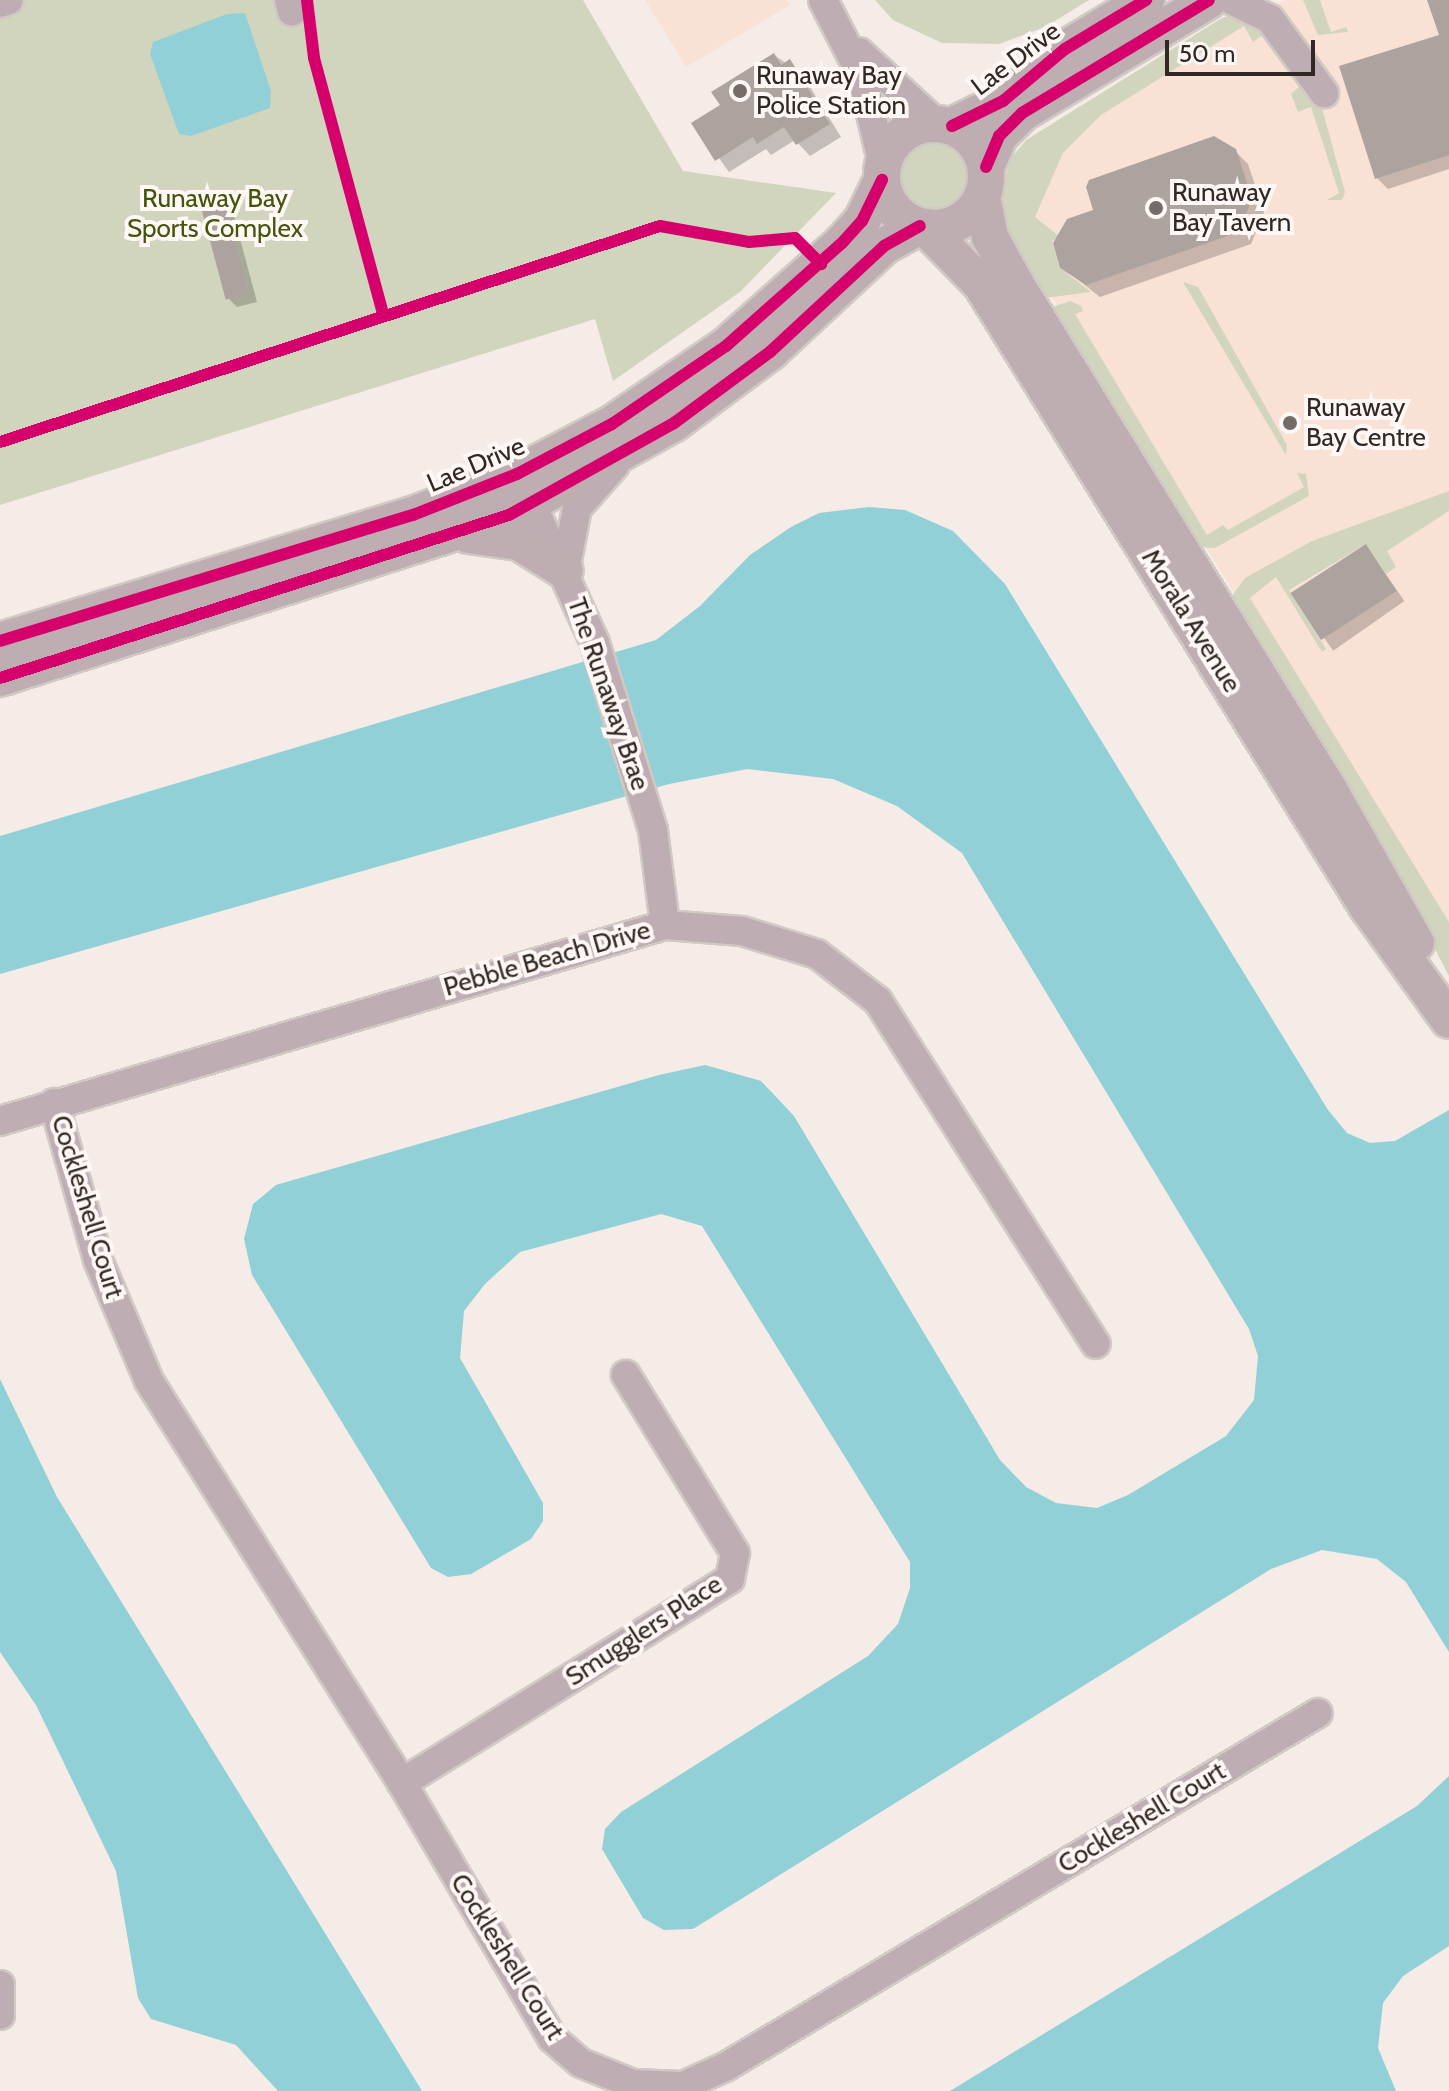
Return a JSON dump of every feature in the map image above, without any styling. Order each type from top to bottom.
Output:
[{"type":"main road","name":"Lae Drive","points":[[944,125],[1003,101],[1065,49],[1146,0]]},
{"type":"main road","name":"Lae Drive","points":[[984,182],[999,136],[1022,113],[1215,1]]},
{"type":"main road","points":[[944,125],[975,142],[984,182],[964,219],[922,227],[894,209],[883,172],[897,139],[909,130],[944,125]]},
{"type":"main road","name":"Lae Drive","points":[[0,678],[456,535],[726,346],[842,243],[862,221],[883,172]]},
{"type":"main road","name":"Morala Avenue","points":[[984,182],[990,237],[1015,283],[1328,788],[1449,1001]]},
{"type":"main road","name":"Lae Drive","points":[[0,641],[413,515],[525,489],[627,453],[743,374],[884,246],[922,227]]},
{"type":"main road","name":"Morala Avenue","points":[[922,227],[981,284],[1367,906],[1449,1020]]},
{"type":"main road","points":[[456,535],[519,542],[565,571]]},
{"type":"street","points":[[0,3],[9,0]]},
{"type":"street","points":[[823,0],[840,30],[874,111],[883,172]]},
{"type":"street","points":[[1215,1],[1270,19],[1324,93]]},
{"type":"street","points":[[840,30],[878,73],[944,125]]},
{"type":"street","points":[[565,571],[577,508],[627,453]]},
{"type":"street","name":"The Runaway Brae","points":[[525,489],[565,571],[595,643],[643,798],[665,925]]},
{"type":"street","name":"Pebble Beach Drive","points":[[0,1121],[665,925],[742,931],[817,954],[878,1001],[1096,1344]]},
{"type":"street","name":"Cockleshell Court","points":[[54,1103],[98,1260],[149,1381],[402,1783],[552,2038],[581,2063],[633,2084],[683,2086],[727,2066],[1318,1713]]},
{"type":"street","name":"Smugglers Place","points":[[402,1783],[730,1579],[735,1553],[626,1375]]},
{"type":"street","points":[[0,1985],[0,2015]]},
{"type":"shaded area","points":[[645,0],[787,0],[790,5],[686,67]]},
{"type":"shaded area","name":"Runaway Bay Centre","points":[[1287,0],[1449,0],[1449,942],[1053,298],[1035,217],[1059,144],[1100,107],[1263,9]]},
{"type":"green space","name":"Runaway Bay Sports Complex","points":[[0,0],[583,0],[683,171],[836,193],[740,292],[613,381],[595,319],[0,505]]},
{"type":"green space","points":[[875,0],[1089,0],[1045,27],[999,44],[942,43],[893,20]]},
{"type":"green space","points":[[1303,0],[1320,0],[1331,32],[1346,27],[1348,32],[1318,35]]},
{"type":"green space","points":[[1238,13],[1257,19],[1267,32],[1253,42],[1244,26],[1101,115],[1063,153],[1035,217],[1060,237],[1052,241],[1060,268],[1091,292],[1045,298],[1017,264],[997,204],[1011,158],[1026,140],[1222,18]]},
{"type":"green space","points":[[1267,32],[1320,101],[1345,192],[1342,200],[1327,200],[1339,193],[1311,107],[1298,112],[1291,94],[1301,85]]},
{"type":"green space","points":[[935,139],[949,142],[962,150],[970,163],[973,177],[970,191],[962,204],[949,212],[935,215],[921,212],[908,204],[900,191],[897,177],[900,163],[908,150],[921,142]]},
{"type":"green space","points":[[1183,282],[1198,287],[1287,445],[1286,455]]},
{"type":"green space","points":[[1070,301],[1081,306],[1083,311],[1075,314],[1207,535],[1223,525],[1228,530],[1304,487],[1297,473],[1306,474],[1309,496],[1215,548],[1194,547],[1047,309]]},
{"type":"green space","points":[[1449,491],[1449,511],[1387,551],[1396,567],[1386,574],[1366,544],[1289,590],[1326,649],[1322,652],[1276,577],[1250,598],[1449,922],[1449,976],[1402,886],[1229,600],[1245,578],[1312,541]]},
{"type":"water","points":[[245,13],[271,91],[270,108],[191,136],[179,134],[150,54],[153,42],[227,14]]},
{"type":"water","points":[[869,507],[905,510],[953,531],[1005,584],[1328,1110],[1347,1133],[1370,1143],[1395,1141],[1449,1110],[1449,1652],[1406,1582],[1377,1559],[1322,1550],[1271,1569],[693,1929],[664,1930],[643,1918],[602,1849],[605,1829],[621,1812],[868,1656],[898,1624],[910,1588],[910,1562],[702,1226],[661,1214],[520,1252],[485,1284],[464,1311],[460,1358],[543,1503],[543,1521],[531,1539],[471,1574],[448,1577],[431,1568],[252,1275],[244,1239],[253,1204],[276,1185],[659,1075],[705,1065],[761,1081],[794,1116],[1000,1460],[1026,1487],[1056,1503],[1097,1508],[1128,1495],[1226,1436],[1254,1400],[1258,1356],[1249,1329],[962,853],[897,806],[833,779],[747,769],[669,784],[0,974],[0,836],[656,640],[700,606],[750,555],[791,527],[819,513]]},
{"type":"water","points":[[0,1379],[57,1497],[422,2091],[278,2091],[236,2045],[151,2019],[138,1998],[116,1871],[36,1705],[0,1652]]},
{"type":"water","points":[[1449,1776],[1449,1946],[1403,1976],[1383,2003],[1378,2048],[1396,2091],[950,2091],[1417,1806]]},
{"type":"building","points":[[1427,0],[1449,0],[1449,155],[1375,179],[1339,66],[1439,35]]},
{"type":"building","points":[[774,53],[781,65],[790,59],[830,124],[796,145],[784,127],[757,144],[753,137],[715,161],[691,123],[720,105],[711,92]]},
{"type":"building","points":[[1214,136],[1236,149],[1252,199],[1239,232],[1086,285],[1060,268],[1053,243],[1067,219],[1093,210],[1086,187],[1089,180]]},
{"type":"building","points":[[222,193],[249,293],[226,300],[199,199]]},
{"type":"building","points":[[1366,544],[1396,591],[1321,640],[1291,593]]},
{"type":"cycle path","points":[[307,0],[314,58],[383,314]]},
{"type":"cycle path","points":[[952,126],[1003,101],[1065,49],[1146,0]]},
{"type":"cycle path","points":[[986,167],[999,136],[1022,113],[1209,0]]},
{"type":"cycle path","points":[[0,641],[413,515],[517,474],[612,424],[726,346],[842,243],[862,221],[882,180]]},
{"type":"cycle path","points":[[0,442],[660,226],[749,242],[795,238],[821,264]]},
{"type":"cycle path","points":[[0,678],[509,515],[674,423],[770,352],[884,246],[920,226]]},
{"type":"place","name":"Runaway Bay Police Station","points":[[740,91]]},
{"type":"place","name":"Runaway Bay Tavern","points":[[1156,208]]},
{"type":"place","name":"Runaway Bay Centre","points":[[1290,423]]}]
